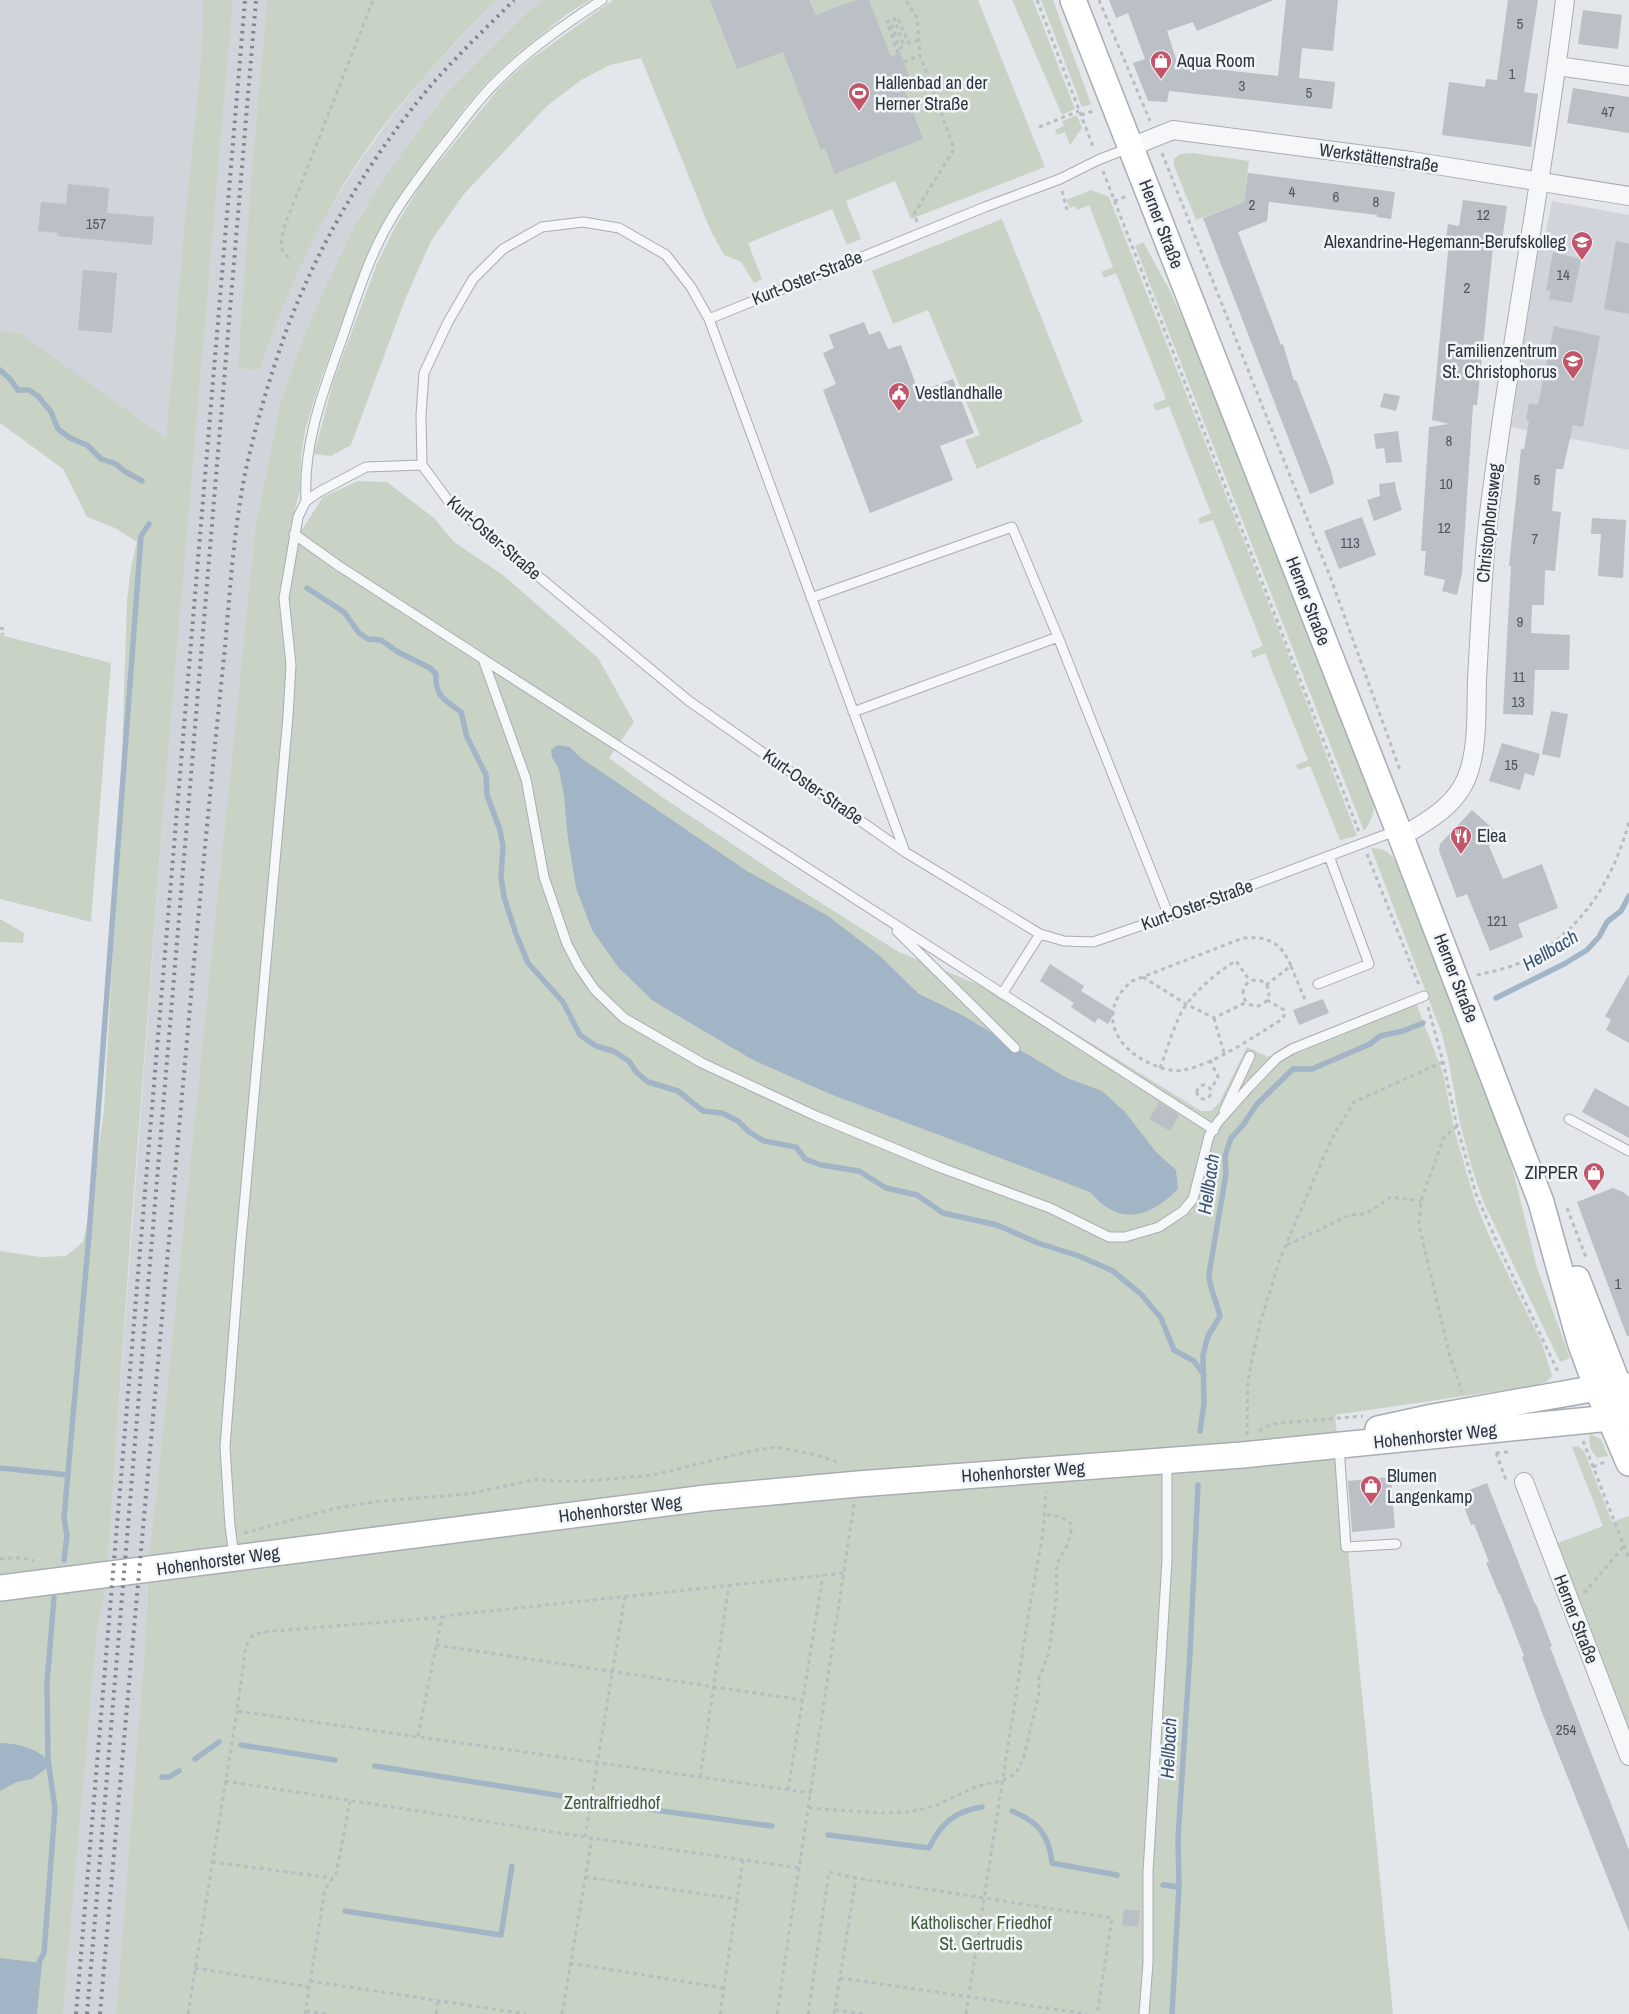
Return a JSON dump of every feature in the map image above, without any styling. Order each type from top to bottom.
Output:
[{"type":"street","name":"Herner Straße","points":[[1073,0],[1400,834],[1541,1202],[1580,1342],[1615,1387],[1623,1416],[1629,1462]]},
{"type":"street","name":"Christophorusweg","points":[[1400,834],[1433,819],[1446,807],[1458,794],[1470,769],[1475,736],[1482,568],[1499,432],[1557,66],[1565,0]]},
{"type":"street","points":[[1557,66],[1629,76]]},
{"type":"street","name":"Werkstättenstraße","points":[[1131,147],[1173,130],[1411,161],[1629,196]]},
{"type":"street","name":"Hohenhorster Weg","points":[[0,1588],[706,1498],[858,1484],[1167,1461],[1244,1446],[1360,1433],[1433,1417],[1615,1387]]},
{"type":"street","name":"Hohenhorster Weg","points":[[1244,1446],[1339,1446],[1623,1416]]},
{"type":"street","name":"Herner Straße","points":[[1524,1482],[1629,1756]]},
{"type":"lane","points":[[306,501],[305,477],[310,438],[349,320],[371,262],[389,222],[416,181],[472,109],[495,83],[578,16],[602,0]]},
{"type":"lane","name":"Kurt-Oster-Straße","points":[[709,319],[920,232],[1060,179],[1098,160],[1131,147]]},
{"type":"lane","points":[[234,1559],[225,1447],[240,1252],[288,716],[291,665],[284,598],[294,534],[298,517],[306,501],[319,492],[366,467],[422,464],[421,415],[424,373],[448,322],[473,279],[503,249],[542,227],[583,222],[619,228],[666,255],[691,287],[709,319],[905,852]]},
{"type":"lane","name":"Kurt-Oster-Straße","points":[[422,464],[450,503],[689,701],[905,852],[1040,934],[1064,941],[1093,942],[1169,916],[1363,843],[1400,834]]},
{"type":"lane","points":[[811,598],[1012,526],[1169,916]]},
{"type":"lane","points":[[294,534],[339,566],[884,919],[1216,1126]]},
{"type":"lane","points":[[854,712],[1058,637]]},
{"type":"lane","points":[[483,659],[526,779],[544,877],[558,920],[579,967],[595,990],[624,1018],[702,1063],[816,1116],[939,1167],[1050,1208],[1109,1237],[1125,1237],[1159,1227],[1183,1211],[1193,1199],[1209,1136],[1249,1087],[1277,1058],[1292,1049],[1424,996]]},
{"type":"lane","points":[[1318,984],[1369,964],[1329,856]]},
{"type":"lane","points":[[884,919],[1015,1048]]},
{"type":"lane","points":[[1002,994],[1040,934]]},
{"type":"lane","points":[[1216,1126],[1250,1056]]},
{"type":"lane","points":[[1569,1119],[1629,1151]]},
{"type":"lane","points":[[1339,1446],[1346,1547],[1396,1544]]},
{"type":"lane","points":[[1144,2014],[1148,1963],[1148,1872],[1167,1560],[1167,1461]]},
{"type":"path","points":[[289,257],[284,254],[281,247],[283,230],[373,0]]},
{"type":"path","points":[[906,0],[917,18],[920,55],[954,149],[914,214],[920,232]]},
{"type":"path","points":[[1037,0],[1424,996],[1444,1062],[1457,1126],[1476,1194],[1560,1376]]},
{"type":"path","points":[[1099,0],[1156,137],[1331,579],[1400,771]]},
{"type":"path","points":[[898,53],[887,22],[890,21],[900,48],[904,46],[894,19],[897,17],[909,43],[919,40]]},
{"type":"path","points":[[904,62],[920,55]]},
{"type":"path","points":[[905,83],[910,90],[930,82]]},
{"type":"path","points":[[1039,127],[1080,111]]},
{"type":"path","points":[[1060,179],[1067,210]]},
{"type":"path","points":[[0,628],[4,629],[2,635]]},
{"type":"path","points":[[1456,980],[1516,964],[1543,950],[1579,921],[1609,876],[1623,843],[1629,822]]},
{"type":"path","points":[[1267,1000],[1284,1010],[1284,1016],[1281,1020],[1224,1053],[1183,1070],[1160,1068],[1140,1059],[1126,1048],[1113,1025],[1114,1005],[1117,997],[1132,981],[1243,938],[1256,937],[1268,939],[1286,953],[1306,1002]]},
{"type":"path","points":[[1160,1068],[1186,1004],[1224,967],[1236,961],[1250,981]]},
{"type":"path","points":[[1266,985],[1292,966]]},
{"type":"path","points":[[1144,977],[1186,1004],[1214,1018],[1224,1053]]},
{"type":"path","points":[[1259,980],[1266,985],[1269,990],[1267,1000],[1258,1006],[1247,1002],[1243,991],[1250,981],[1259,980]]},
{"type":"path","points":[[1214,1018],[1247,1002]]},
{"type":"path","points":[[1210,1060],[1218,1077],[1211,1089],[1210,1097],[1207,1099],[1197,1096],[1198,1088],[1201,1086],[1205,1085],[1211,1089]]},
{"type":"path","points":[[1244,1446],[1248,1379],[1260,1323],[1281,1256],[1331,1140],[1354,1102],[1444,1062]]},
{"type":"path","points":[[1457,1126],[1444,1137],[1421,1201],[1420,1225],[1448,1347],[1463,1393]]},
{"type":"path","points":[[1287,1245],[1350,1215],[1366,1214],[1391,1197],[1421,1201]]},
{"type":"path","points":[[1488,1431],[1509,1489],[1524,1482]]},
{"type":"path","points":[[1583,1442],[1629,1559]]},
{"type":"path","points":[[966,2014],[1043,1533],[1047,1470]]},
{"type":"path","points":[[777,2014],[858,1484]]},
{"type":"path","points":[[809,1808],[880,1813],[909,1812],[935,1806],[977,1786],[1002,1781],[1016,1773],[1024,1760],[1039,1693],[1039,1678],[1049,1652],[1057,1592],[1056,1571],[1071,1534],[1071,1524],[1064,1518],[1044,1516]]},
{"type":"path","points":[[1569,1602],[1582,1596],[1624,1546]]},
{"type":"path","points":[[188,2014],[246,1646],[252,1636],[262,1632],[444,1617],[452,1614],[845,1573]]},
{"type":"path","points":[[788,1790],[823,1575]]},
{"type":"path","points":[[700,1777],[729,1585]]},
{"type":"path","points":[[585,1837],[625,1596]]},
{"type":"path","points":[[418,1736],[441,1622],[444,1617]]},
{"type":"path","points":[[436,1645],[802,1700]]},
{"type":"path","points":[[237,1711],[812,1793]]},
{"type":"path","points":[[225,1781],[585,1837],[800,1868]]},
{"type":"path","points":[[326,2014],[305,2012],[325,1889],[333,1878],[339,1860],[350,1800]]},
{"type":"path","points":[[562,2014],[592,1838]]},
{"type":"path","points":[[720,2014],[743,1860]]},
{"type":"path","points":[[212,1862],[333,1878]]},
{"type":"path","points":[[808,2014],[829,1872],[856,1878],[1112,1918],[1096,2014]]},
{"type":"path","points":[[585,1877],[737,1899]]},
{"type":"path","points":[[856,1878],[834,2012],[864,2014]]},
{"type":"path","points":[[570,1963],[724,1988]]},
{"type":"path","points":[[195,1968],[310,1987]]},
{"type":"path","points":[[840,1978],[1087,2014]]},
{"type":"path","points":[[310,1981],[526,2014]]},
{"type":"path","points":[[436,2014],[438,2000]]},
{"type":"shaded area","points":[[0,0],[203,0],[202,50],[166,438],[21,335],[0,330]]},
{"type":"shaded area","points":[[233,0],[267,0],[251,177],[239,368],[259,371],[297,270],[328,211],[361,159],[391,118],[425,76],[496,0],[543,0],[525,14],[446,93],[385,176],[355,225],[327,283],[303,337],[280,404],[255,530],[153,1526],[148,1559],[107,1564],[164,802]]},
{"type":"shaded area","name":"Familienzentrum St. Christophorus","points":[[1552,201],[1629,215],[1629,450],[1511,427],[1531,288],[1541,234],[1545,235]]},
{"type":"shaded area","points":[[147,1581],[146,1630],[116,2014],[63,2014],[97,1631],[106,1586]]},
{"type":"green space","points":[[203,0],[233,0],[164,802],[106,1586],[97,1631],[63,2014],[0,2014],[0,1251],[40,1257],[66,1256],[83,1242],[90,1210],[104,1110],[120,820],[127,600],[131,567],[137,542],[115,528],[87,517],[63,469],[0,423],[0,330],[21,334],[166,438],[202,50]]},
{"type":"green space","points":[[267,0],[496,0],[408,96],[375,138],[344,184],[329,209],[291,288],[259,371],[238,368],[251,177]]},
{"type":"green space","points":[[543,0],[590,0],[567,14],[517,54],[488,81],[466,106],[412,178],[384,220],[364,262],[320,382],[305,430],[301,458],[300,490],[290,528],[301,531],[323,497],[358,481],[387,482],[434,518],[454,542],[503,575],[598,658],[634,722],[609,758],[662,797],[813,898],[899,952],[1033,1007],[1201,1111],[1211,1111],[1219,1103],[1247,1047],[1268,1057],[1288,1044],[1413,995],[1443,1073],[1455,1132],[1474,1198],[1489,1236],[1542,1343],[1552,1376],[1546,1382],[1538,1385],[1335,1415],[1393,2014],[116,2014],[146,1630],[148,1559],[255,530],[280,404],[303,337],[327,283],[355,225],[385,176],[446,93],[525,14]]},
{"type":"green space","points":[[613,0],[978,0],[1045,167],[911,219],[895,181],[846,201],[861,239],[847,245],[832,209],[748,243],[762,279],[754,283],[741,262],[724,255],[710,229],[641,58],[610,65],[581,80],[547,106],[464,194],[431,241],[406,297],[351,445],[331,456],[314,454],[334,379],[377,264],[396,225],[422,183],[500,87],[527,62]]},
{"type":"green space","points":[[1012,0],[1033,0],[1075,109],[1062,115]]},
{"type":"green space","points":[[1041,0],[1053,0],[1091,104],[1082,107]]},
{"type":"green space","points":[[1077,115],[1082,128],[1070,145],[1065,132],[1057,135],[1055,130],[1064,126],[1062,121]]},
{"type":"green space","points":[[1192,153],[1249,161],[1244,202],[1196,220],[1174,166],[1174,159],[1180,154]]},
{"type":"green space","points":[[1091,190],[1109,197],[1287,651],[1357,836],[1340,840],[1310,766],[1298,770],[1296,765],[1308,760],[1265,653],[1253,658],[1251,651],[1263,646],[1213,520],[1200,524],[1198,519],[1211,513],[1169,406],[1156,411],[1153,404],[1166,399],[1116,273],[1104,278],[1101,272],[1113,267],[1089,205],[1077,210],[1075,206],[1070,208],[1066,200]]},
{"type":"green space","points":[[1002,219],[1083,422],[977,469],[965,440],[980,435],[928,310],[893,324],[872,271]]},
{"type":"green space","points":[[1143,242],[1169,289],[1196,348],[1372,797],[1374,807],[1369,823],[1364,831],[1135,246]]},
{"type":"green space","points":[[0,635],[111,663],[91,922],[0,899]]},
{"type":"green space","points":[[1371,848],[1386,852],[1393,856],[1398,863],[1505,1138],[1537,1268],[1570,1358],[1560,1362],[1483,1201],[1460,1123],[1442,1034]]},
{"type":"green space","points":[[0,919],[24,933],[23,943],[0,942]]},
{"type":"green space","points":[[1590,1434],[1601,1439],[1608,1456],[1598,1458],[1594,1454],[1590,1444]]},
{"type":"green space","points":[[1578,1446],[1584,1451],[1612,1522],[1629,1516],[1629,1731],[1555,1544],[1603,1526],[1572,1447]]},
{"type":"water","points":[[557,745],[570,747],[581,758],[747,871],[828,916],[880,956],[919,994],[962,1015],[1067,1078],[1102,1091],[1125,1112],[1156,1152],[1176,1170],[1178,1189],[1156,1207],[1145,1212],[1123,1214],[1101,1203],[1090,1192],[830,1094],[753,1060],[653,1001],[618,967],[592,930],[576,888],[568,839],[564,796],[559,770],[552,757],[551,750]]},
{"type":"water","points":[[0,1743],[19,1745],[38,1752],[48,1760],[48,1767],[32,1779],[17,1782],[0,1791]]},
{"type":"water","points":[[0,1958],[42,1963],[37,2014],[0,2014]]},
{"type":"building","name":"Hallenbad an der Herner Straße","points":[[710,0],[809,0],[816,15],[856,0],[869,0],[891,57],[900,52],[910,78],[902,84],[923,139],[835,174],[825,148],[821,150],[783,52],[737,69]]},
{"type":"building","points":[[1109,0],[1274,0],[1197,31],[1193,22],[1167,31],[1178,65],[1278,76],[1286,0],[1338,0],[1333,51],[1302,48],[1299,78],[1335,82],[1332,109],[1169,91],[1167,102],[1148,101],[1133,63],[1145,59],[1128,13],[1116,18]]},
{"type":"building","points":[[1508,0],[1538,0],[1524,92],[1538,94],[1531,147],[1442,135],[1449,82],[1485,87],[1486,79],[1497,80]]},
{"type":"building","points":[[1583,10],[1622,15],[1618,49],[1578,44]]},
{"type":"building","points":[[1573,88],[1629,97],[1629,133],[1567,123]]},
{"type":"building","points":[[1248,173],[1395,192],[1391,219],[1377,217],[1377,215],[1269,202],[1267,221],[1238,232],[1281,345],[1283,344],[1294,381],[1296,380],[1331,470],[1334,484],[1310,494],[1203,218],[1244,202]]},
{"type":"building","points":[[68,184],[109,188],[107,213],[154,217],[152,245],[57,236],[58,233],[38,231],[41,202],[66,204]]},
{"type":"building","points":[[1463,200],[1507,206],[1501,248],[1493,247],[1477,405],[1473,405],[1462,573],[1457,595],[1442,591],[1445,580],[1424,575],[1426,551],[1421,551],[1429,427],[1449,424],[1432,420],[1449,241],[1446,240],[1448,224],[1459,226]]},
{"type":"building","points":[[1616,241],[1629,244],[1629,314],[1604,309]]},
{"type":"building","points":[[1553,252],[1581,259],[1572,303],[1549,299],[1551,291],[1546,290]]},
{"type":"building","points":[[83,270],[117,273],[112,333],[78,330]]},
{"type":"building","name":"Vestlandhalle","points":[[864,322],[869,335],[880,331],[888,349],[901,345],[919,392],[953,379],[974,433],[940,446],[953,480],[870,513],[823,390],[836,384],[823,353],[834,348],[829,335]]},
{"type":"building","points":[[1554,326],[1600,336],[1583,427],[1573,425],[1563,469],[1556,469],[1552,511],[1561,512],[1555,571],[1545,570],[1544,605],[1532,605],[1531,633],[1570,635],[1569,670],[1535,670],[1533,715],[1503,714],[1511,566],[1509,566],[1521,449],[1524,449],[1529,421],[1526,420],[1529,403],[1538,405]]},
{"type":"building","points":[[1384,393],[1400,396],[1396,411],[1380,407]]},
{"type":"building","points":[[1398,431],[1402,462],[1386,463],[1384,448],[1376,449],[1374,434]]},
{"type":"building","points":[[1395,482],[1402,510],[1374,521],[1367,500],[1380,496],[1379,484]]},
{"type":"building","points":[[1362,517],[1376,555],[1339,569],[1324,531]]},
{"type":"building","points":[[1592,518],[1626,520],[1623,578],[1598,576],[1601,534],[1591,534]]},
{"type":"building","points":[[1551,711],[1568,714],[1560,758],[1542,754]]},
{"type":"building","points":[[1502,743],[1540,754],[1534,776],[1525,773],[1520,790],[1489,781]]},
{"type":"building","points":[[1472,810],[1500,835],[1489,846],[1503,879],[1542,864],[1558,908],[1518,924],[1523,937],[1490,951],[1467,894],[1457,898],[1439,851],[1440,844]]},
{"type":"building","points":[[1050,964],[1084,986],[1081,991],[1115,1012],[1108,1024],[1098,1018],[1095,1023],[1071,1007],[1074,1003],[1040,981]]},
{"type":"building","points":[[1629,974],[1629,1043],[1606,1030],[1611,1020],[1605,1016]]},
{"type":"building","points":[[1323,999],[1329,1013],[1299,1025],[1293,1010]]},
{"type":"building","points":[[1595,1088],[1629,1107],[1629,1138],[1582,1112]]},
{"type":"building","points":[[1159,1102],[1179,1115],[1170,1131],[1149,1119]]},
{"type":"building","points":[[1613,1188],[1629,1197],[1629,1336],[1627,1336],[1577,1202]]},
{"type":"building","name":"Blumen Langenkamp","points":[[1391,1477],[1395,1528],[1352,1532],[1348,1481]]},
{"type":"building","points":[[1487,1483],[1536,1604],[1552,1646],[1550,1647],[1629,1850],[1629,1932],[1543,1715],[1522,1657],[1524,1656],[1486,1563],[1489,1562],[1474,1524],[1471,1525],[1459,1494]]},
{"type":"building","points":[[1124,1909],[1140,1911],[1138,1927],[1122,1925]]},
{"type":"waterway","points":[[0,370],[18,390],[29,390],[38,396],[51,412],[58,429],[70,438],[87,445],[101,459],[116,464],[142,481]]},
{"type":"waterway","points":[[64,1560],[67,1535],[64,1518],[89,1235],[141,536],[149,524]]},
{"type":"waterway","points":[[307,588],[344,612],[359,633],[368,639],[381,640],[398,652],[430,668],[436,674],[439,693],[461,712],[467,737],[486,775],[487,795],[500,830],[503,846],[501,877],[504,897],[516,934],[528,963],[563,1002],[580,1035],[596,1046],[613,1051],[629,1061],[636,1072],[648,1082],[678,1091],[703,1111],[722,1113],[738,1121],[749,1132],[764,1141],[796,1147],[805,1159],[821,1165],[859,1171],[886,1188],[917,1195],[943,1213],[997,1225],[1038,1243],[1079,1256],[1113,1271],[1141,1294],[1161,1318],[1174,1350],[1194,1361],[1204,1375]]},
{"type":"waterway","name":"Hellbach","points":[[1496,998],[1564,964],[1587,950],[1599,937],[1607,922],[1621,911],[1629,896]]},
{"type":"waterway","name":"Hellbach","points":[[1200,1431],[1204,1403],[1203,1355],[1208,1336],[1220,1316],[1210,1284],[1209,1274],[1226,1174],[1225,1156],[1231,1138],[1243,1125],[1257,1104],[1293,1069],[1312,1069],[1370,1044],[1380,1036],[1403,1031],[1423,1023]]},
{"type":"waterway","points":[[0,1468],[68,1475]]},
{"type":"waterway","name":"Hellbach","points":[[1172,2014],[1179,1887],[1178,1838],[1190,1653],[1198,1485]]},
{"type":"waterway","points":[[39,1962],[44,1953],[55,1808],[48,1760],[47,1683],[54,1598]]},
{"type":"waterway","points":[[195,1759],[219,1742]]},
{"type":"waterway","points":[[241,1745],[335,1760]]},
{"type":"waterway","points":[[375,1766],[562,1796]]},
{"type":"waterway","points":[[162,1777],[169,1777],[179,1771]]},
{"type":"waterway","points":[[604,1803],[772,1826]]},
{"type":"waterway","points":[[828,1835],[929,1848],[944,1825],[950,1820],[964,1812],[982,1807]]},
{"type":"waterway","points":[[1012,1811],[1029,1820],[1041,1830],[1048,1844],[1052,1863],[1117,1875]]},
{"type":"waterway","points":[[345,1911],[501,1935],[512,1866]]},
{"type":"waterway","points":[[1163,1885],[1179,1887]]},
{"type":"railway","points":[[76,2014],[245,0]]},
{"type":"railway","points":[[87,2014],[256,0]]},
{"type":"railway","points":[[100,2014],[197,933],[232,563],[246,469],[263,402],[284,337],[312,269],[347,203],[388,141],[433,83],[514,0]]},
{"type":"place","name":"Aqua Room","points":[[1161,80]]},
{"type":"place","name":"Hallenbad an der Herner Straße","points":[[859,112]]},
{"type":"place","name":"Alexandrine-Hegemann-Berufskolleg","points":[[1582,261]]},
{"type":"place","name":"Familienzentrum St. Christophorus","points":[[1573,380]]},
{"type":"place","name":"Vestlandhalle","points":[[899,412]]},
{"type":"place","name":"Elea","points":[[1461,855]]},
{"type":"place","name":"ZIPPER","points":[[1594,1192]]},
{"type":"place","name":"Blumen Langenkamp","points":[[1371,1505]]},
{"type":"park label","name":"Zentralfriedhof","points":[[612,1803]]},
{"type":"park label","name":"Katholischer Friedhof St. Gertrudis","points":[[981,1934]]}]
